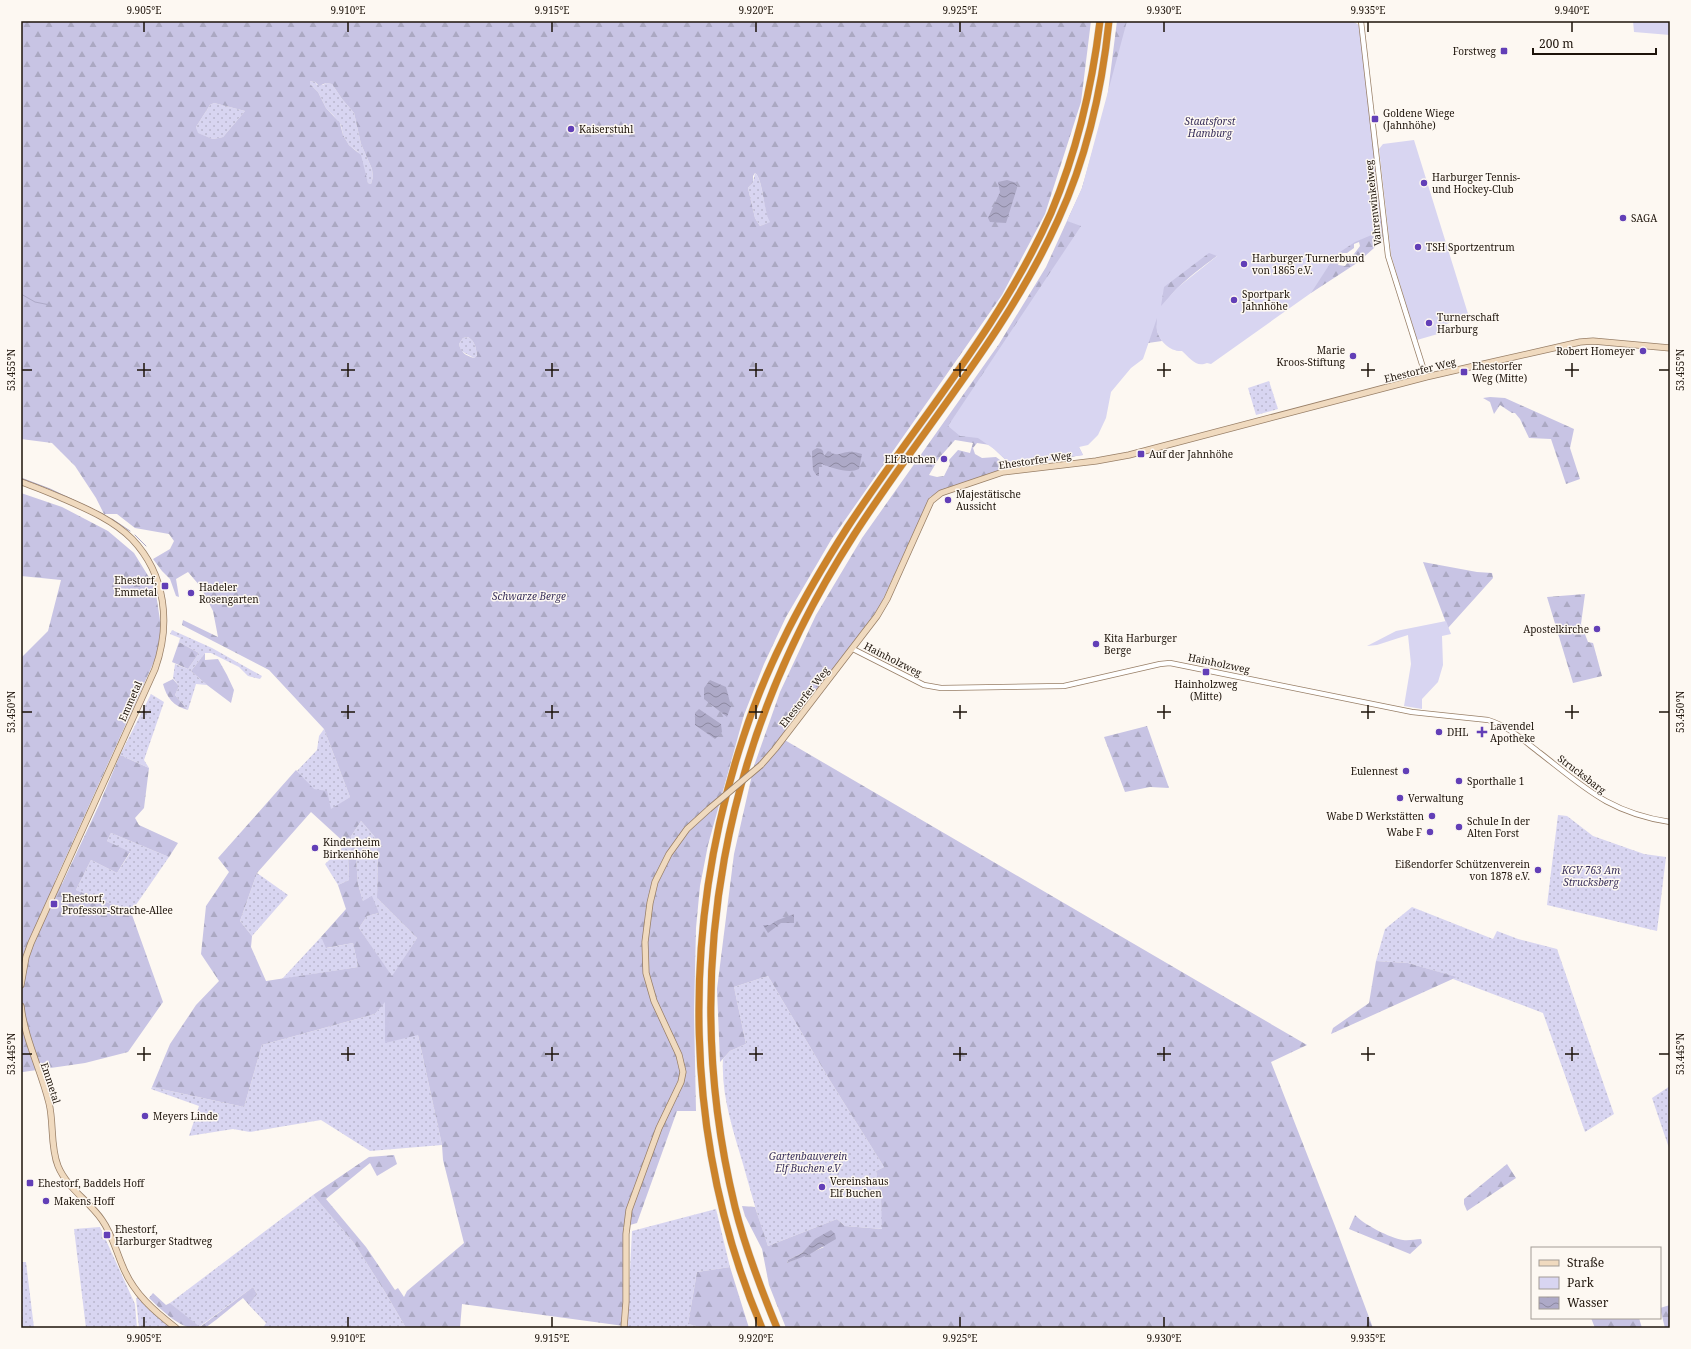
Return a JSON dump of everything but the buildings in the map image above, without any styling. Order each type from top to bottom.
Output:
[{"type":"highway","points":[[762,1328],[736,1258],[723,1210],[708,1134],[700,1060],[700,981],[704,922],[712,862],[728,788],[743,737],[766,678],[783,639],[804,599],[868,497],[967,357],[1031,254],[1071,161],[1083,120],[1092,77],[1100,21]]},
{"type":"highway","points":[[777,1328],[754,1267],[736,1208],[718,1120],[713,1068],[710,1002],[715,923],[723,863],[738,793],[761,719],[783,664],[802,624],[855,533],[996,332],[1037,262],[1059,218],[1080,164],[1092,120],[1105,59],[1109,21]]},
{"type":"main road","name":"Ehestorfer Weg","points":[[624,1328],[626,1302],[627,1228],[632,1202],[659,1128],[681,1082],[683,1072],[679,1054],[654,1001],[644,959],[646,929],[652,894],[664,862],[674,846],[687,830],[709,809],[761,765],[853,649],[885,603],[929,504],[937,495],[1004,472],[1096,461],[1122,456],[1426,377],[1585,341],[1670,348]]},
{"type":"main road","name":"Emmetal","points":[[21,482],[91,512],[117,527],[131,539],[147,557],[156,576],[163,601],[165,621],[163,641],[155,669],[31,943],[26,957],[21,985]]},
{"type":"main road","name":"Emmetal","points":[[21,1006],[28,1040],[49,1102],[53,1125],[54,1147],[59,1167],[67,1180],[102,1220],[110,1234],[126,1273],[140,1296],[158,1314],[176,1328]]},
{"type":"street","name":"Vahrenwinkelweg","points":[[1361,21],[1388,256],[1426,377]]},
{"type":"street","name":"Hainholzweg","points":[[853,649],[931,687],[1064,686],[1170,663],[1405,711],[1492,722]]},
{"type":"street","name":"Strucksbarg","points":[[1492,722],[1514,732],[1600,799],[1632,814],[1670,822]]},
{"type":"green space","name":"Schwarze Berge","points":[[21,21],[1091,21],[1081,102],[1045,214],[1002,295],[831,540],[786,617],[764,664],[744,715],[708,845],[700,886],[696,928],[694,1012],[696,1111],[677,1111],[637,1223],[623,1227],[624,1326],[462,1304],[460,1328],[406,1328],[354,1243],[313,1195],[369,1157],[394,1155],[397,1164],[377,1176],[370,1163],[326,1199],[366,1247],[395,1290],[398,1288],[404,1297],[407,1291],[464,1243],[443,1160],[442,1145],[418,1035],[385,1043],[385,1002],[375,1014],[262,1045],[244,1107],[152,1087],[170,1044],[196,1005],[219,981],[201,954],[206,906],[229,872],[218,858],[296,770],[314,789],[327,791],[331,809],[350,797],[324,729],[269,670],[182,625],[183,620],[218,637],[213,611],[200,586],[188,572],[176,579],[179,597],[176,596],[170,579],[153,559],[170,549],[174,541],[169,534],[135,528],[117,514],[104,514],[96,498],[75,466],[52,443],[21,439]],"holes":[[[310,81],[315,82],[319,86],[326,83],[332,84],[354,113],[361,144],[372,169],[373,177],[371,184],[368,183],[361,155],[349,145],[343,135],[340,123],[326,108],[318,92],[310,84]],[[214,103],[245,111],[223,137],[213,139],[198,133],[196,127],[210,105]],[[755,173],[760,181],[770,222],[760,226],[755,218],[748,188],[753,182],[753,176]],[[468,337],[474,343],[477,356],[474,358],[466,355],[462,352],[459,344],[463,338]],[[311,812],[346,844],[361,821],[374,836],[378,846],[377,898],[417,938],[392,976],[359,928],[367,916],[379,913],[372,896],[363,901],[358,884],[355,845],[348,853],[349,880],[338,885],[346,909],[321,937],[326,948],[353,943],[358,967],[266,981],[251,947],[252,936],[240,921],[257,873]]]},
{"type":"green space","points":[[1117,21],[1351,21],[1357,24],[1360,27],[1383,234],[1382,241],[1357,263],[1311,293],[1310,290],[1221,253],[1191,276],[1170,296],[1158,318],[1157,329],[1162,341],[1148,343],[1144,352],[1109,387],[1079,447],[1083,455],[1012,466],[990,445],[977,443],[973,448],[975,454],[982,458],[996,457],[1004,463],[1006,468],[945,489],[930,497],[880,606],[783,739],[1307,1045],[1271,1062],[1373,1328],[786,1328],[769,1285],[762,1249],[745,1216],[742,1206],[755,1207],[768,1246],[837,1219],[845,1226],[882,1229],[881,1198],[876,1171],[884,1167],[829,1079],[768,976],[734,987],[746,1044],[730,1051],[720,1062],[717,989],[734,854],[754,766],[780,692],[816,615],[862,538],[999,344],[1046,267],[1082,188],[1107,100]],"holes":[[[1359,242],[1360,246],[1345,266],[1338,265],[1340,261],[1337,259],[1343,253],[1347,253],[1354,248],[1354,244]],[[955,440],[973,443],[970,453],[958,450],[949,460],[950,464],[944,476],[937,477],[929,475],[939,458]],[[811,1244],[824,1247],[787,1263],[788,1260],[802,1253]]]},
{"type":"green space","name":"Staatsforst Hamburg","points":[[1127,21],[1351,21],[1360,27],[1381,231],[1355,242],[1340,252],[1333,259],[1311,293],[1211,364],[1196,363],[1182,351],[1174,350],[1166,346],[1158,335],[1157,318],[1143,359],[1131,368],[1111,392],[1106,418],[1098,435],[1088,445],[1079,447],[1083,455],[1012,464],[1009,466],[1007,461],[994,449],[978,438],[960,436],[948,426],[1081,226],[1067,221],[1082,188]],"holes":[[[1209,253],[1217,256],[1177,288],[1161,306],[1164,287]]]},
{"type":"green space","points":[[1633,21],[1668,21],[1670,22],[1670,35],[1634,32]]},
{"type":"green space","points":[[310,81],[315,82],[317,85],[323,85],[326,83],[332,84],[354,113],[361,144],[372,169],[373,177],[371,184],[368,183],[358,152],[349,145],[343,135],[341,125],[326,108],[318,92],[310,84]]},
{"type":"green space","points":[[214,103],[245,111],[223,137],[213,139],[197,133],[196,127],[210,105]]},
{"type":"green space","name":"TSH Sportzentrum","points":[[1414,140],[1469,317],[1446,324],[1448,331],[1417,340],[1391,255],[1379,149],[1383,144]]},
{"type":"green space","points":[[755,173],[760,182],[766,210],[771,222],[760,226],[755,218],[748,188],[753,182]]},
{"type":"green space","points":[[468,337],[474,343],[476,348],[477,356],[474,358],[461,351],[459,344],[463,338]]},
{"type":"green space","points":[[1269,381],[1278,409],[1256,415],[1248,388]]},
{"type":"green space","points":[[1483,398],[1505,398],[1574,429],[1570,448],[1580,479],[1566,484],[1551,439],[1529,438],[1520,419],[1515,413],[1512,413],[1500,405],[1494,414],[1490,402]]},
{"type":"green space","points":[[21,493],[62,507],[108,531],[134,553],[155,587],[161,627],[157,655],[55,881],[62,884],[99,805],[120,755],[149,768],[144,808],[135,818],[139,825],[178,843],[169,857],[111,833],[107,841],[130,852],[117,873],[91,860],[76,890],[131,912],[163,1002],[128,1052],[85,1063],[23,1072],[21,1072],[21,658],[48,631],[61,580],[21,576]]},
{"type":"green space","points":[[1423,562],[1477,572],[1492,573],[1493,578],[1448,628]]},
{"type":"green space","points":[[1585,594],[1581,624],[1588,642],[1593,643],[1602,676],[1573,683],[1547,597]]},
{"type":"green space","points":[[1446,621],[1451,634],[1442,636],[1443,665],[1438,682],[1422,699],[1422,709],[1404,706],[1411,664],[1408,635],[1377,645],[1367,646],[1396,631]]},
{"type":"green space","points":[[172,630],[212,648],[262,676],[260,679],[248,676],[239,667],[211,653],[205,653],[191,671],[207,685],[196,684],[188,710],[175,695],[179,686],[173,678],[175,664],[188,669],[199,653],[179,642],[180,638],[170,634]]},
{"type":"green space","points":[[179,642],[199,653],[188,669],[172,662]]},
{"type":"green space","points":[[205,653],[205,660],[218,659],[227,675],[234,690],[231,703],[191,671]]},
{"type":"green space","points":[[173,679],[179,686],[175,695],[188,710],[171,701],[166,693],[163,684]]},
{"type":"green space","points":[[151,694],[164,702],[144,760],[149,768],[120,755]]},
{"type":"green space","points":[[1147,726],[1169,788],[1150,787],[1125,792],[1104,737]]},
{"type":"green space","points":[[324,729],[350,797],[331,810],[297,771],[317,750],[319,736]]},
{"type":"green space","name":"KGV 763 Am Strucksberg","points":[[1558,815],[1567,816],[1593,836],[1644,854],[1666,857],[1657,931],[1547,905]]},
{"type":"green space","points":[[361,821],[374,836],[378,846],[377,898],[417,938],[392,977],[359,928],[367,916],[379,913],[363,901],[358,884],[355,846],[348,853],[349,880],[338,885],[325,864],[346,844]]},
{"type":"green space","points":[[111,833],[169,857],[131,912],[76,890],[91,860],[117,873],[130,853],[107,841]]},
{"type":"green space","points":[[257,873],[288,895],[252,936],[240,921]]},
{"type":"green space","points":[[1412,907],[1493,939],[1497,931],[1518,939],[1557,949],[1614,1114],[1585,1132],[1543,1013],[1453,979],[1456,977],[1408,963],[1376,961],[1385,929]]},
{"type":"green space","points":[[321,937],[327,948],[353,943],[358,967],[282,979]]},
{"type":"green space","points":[[1376,961],[1408,963],[1457,977],[1331,1034],[1333,1028],[1369,1003]]},
{"type":"green space","name":"Gartenbauverein Elf Buchen e.V","points":[[768,976],[829,1079],[884,1167],[876,1171],[881,1198],[883,1229],[845,1226],[837,1219],[768,1246],[732,1125],[724,1086],[723,1059],[730,1051],[746,1044],[734,987]]},
{"type":"green space","points":[[385,1001],[418,1035],[442,1145],[370,1151],[321,1120],[250,1132],[233,1129],[189,1136],[199,1106],[151,1089],[152,1087],[244,1107],[262,1045],[375,1014]]},
{"type":"green space","points":[[1670,1086],[1670,1151],[1652,1098]]},
{"type":"green space","points":[[1507,1164],[1516,1178],[1467,1211],[1464,1204],[1464,1199]]},
{"type":"green space","points":[[313,1195],[354,1243],[406,1328],[263,1328],[266,1323],[249,1305],[257,1294],[253,1287],[199,1327],[170,1303]]},
{"type":"green space","points":[[716,1209],[730,1267],[697,1272],[688,1324],[704,1328],[627,1328],[632,1231]]},
{"type":"green space","points":[[1355,1215],[1370,1226],[1391,1237],[1405,1240],[1421,1239],[1422,1243],[1410,1254],[1349,1229]]},
{"type":"green space","points":[[100,1227],[135,1304],[137,1328],[86,1328],[74,1229]]},
{"type":"green space","points":[[21,1262],[26,1262],[34,1328],[21,1328]]},
{"type":"green space","points":[[730,1267],[749,1328],[704,1328],[688,1324],[697,1272]]},
{"type":"green space","points":[[253,1287],[257,1294],[249,1305],[243,1298],[207,1327],[196,1329],[174,1320],[149,1298],[153,1293],[166,1305],[170,1303],[200,1327]]},
{"type":"green space","points":[[138,1297],[173,1328],[139,1328],[136,1298]]},
{"type":"green space","points":[[1670,1305],[1670,1328],[1665,1328],[1661,1308]]},
{"type":"green space","points":[[1591,1319],[1639,1319],[1642,1328],[1595,1328]]},
{"type":"water","points":[[1007,180],[1017,183],[1017,188],[1006,223],[990,222],[988,218],[1000,192],[998,182]]},
{"type":"water","points":[[817,448],[823,451],[824,456],[828,451],[836,454],[855,452],[862,454],[859,469],[846,471],[822,464],[819,467],[819,476],[817,476],[813,470],[812,451]]},
{"type":"water","points":[[710,680],[726,687],[731,706],[727,717],[704,699],[704,688]]},
{"type":"water","points":[[699,709],[721,724],[722,732],[715,739],[695,725],[695,713]]},
{"type":"water","points":[[794,914],[794,923],[781,923],[768,933],[763,925],[770,925],[778,920]]},
{"type":"water","points":[[831,1230],[835,1234],[836,1239],[810,1254],[787,1263],[788,1260],[802,1253],[815,1239]]},
{"type":"waterway","points":[[21,294],[35,302],[50,305]]},
{"type":"waterway","points":[[21,478],[50,489],[105,515]]},
{"type":"waterway","points":[[112,519],[130,531]]},
{"type":"waterway","points":[[135,535],[146,546]]},
{"type":"place","name":"Forstweg","points":[[1504,51]]},
{"type":"place","name":"Goldene Wiege (Jahnhöhe)","points":[[1375,119]]},
{"type":"place","name":"Kaiserstuhl","points":[[571,129]]},
{"type":"place","name":"Harburger Tennis- und Hockey-Club","points":[[1424,183]]},
{"type":"place","name":"SAGA","points":[[1623,218]]},
{"type":"place","name":"TSH Sportzentrum","points":[[1418,247]]},
{"type":"place","name":"Harburger Turnerbund von 1865 e.V.","points":[[1244,264]]},
{"type":"place","name":"Sportpark Jahnhöhe","points":[[1234,300]]},
{"type":"place","name":"Turnerschaft Harburg","points":[[1429,323]]},
{"type":"place","name":"Robert Homeyer","points":[[1643,351]]},
{"type":"place","name":"Marie Kroos-Stiftung","points":[[1353,356]]},
{"type":"place","name":"Ehestorfer Weg (Mitte)","points":[[1464,372]]},
{"type":"place","name":"Auf der Jahnhöhe","points":[[1141,454]]},
{"type":"place","name":"Elf Buchen","points":[[944,459]]},
{"type":"place","name":"Majestätische Aussicht","points":[[948,500]]},
{"type":"place","name":"Ehestorf, Emmetal","points":[[165,586]]},
{"type":"place","name":"Hadeler Rosengarten","points":[[191,593]]},
{"type":"place","name":"Apostelkirche","points":[[1597,629]]},
{"type":"place","name":"Kita Harburger Berge","points":[[1096,644]]},
{"type":"place","name":"Hainholzweg (Mitte)","points":[[1206,672]]},
{"type":"place","name":"DHL","points":[[1439,732]]},
{"type":"place","name":"Lavendel Apotheke","points":[[1482,732]]},
{"type":"place","name":"Eulennest","points":[[1406,771]]},
{"type":"place","name":"Sporthalle 1","points":[[1459,781]]},
{"type":"place","name":"Verwaltung","points":[[1400,798]]},
{"type":"place","name":"Wabe D Werkstätten","points":[[1432,816]]},
{"type":"place","name":"Schule In der Alten Forst","points":[[1459,827]]},
{"type":"place","name":"Wabe F","points":[[1430,832]]},
{"type":"place","name":"Kinderheim Birkenhöhe","points":[[315,848]]},
{"type":"place","name":"Eißendorfer Schützenverein von 1878 e.V.","points":[[1538,870]]},
{"type":"place","name":"Ehestorf, Professor-Strache-Allee","points":[[54,904]]},
{"type":"place","name":"Meyers Linde","points":[[145,1116]]},
{"type":"place","name":"Ehestorf, Baddels Hoff","points":[[30,1183]]},
{"type":"place","name":"Vereinshaus Elf Buchen","points":[[822,1187]]},
{"type":"place","name":"Makens Hoff","points":[[46,1201]]},
{"type":"place","name":"Ehestorf, Harburger Stadtweg","points":[[107,1235]]}]
